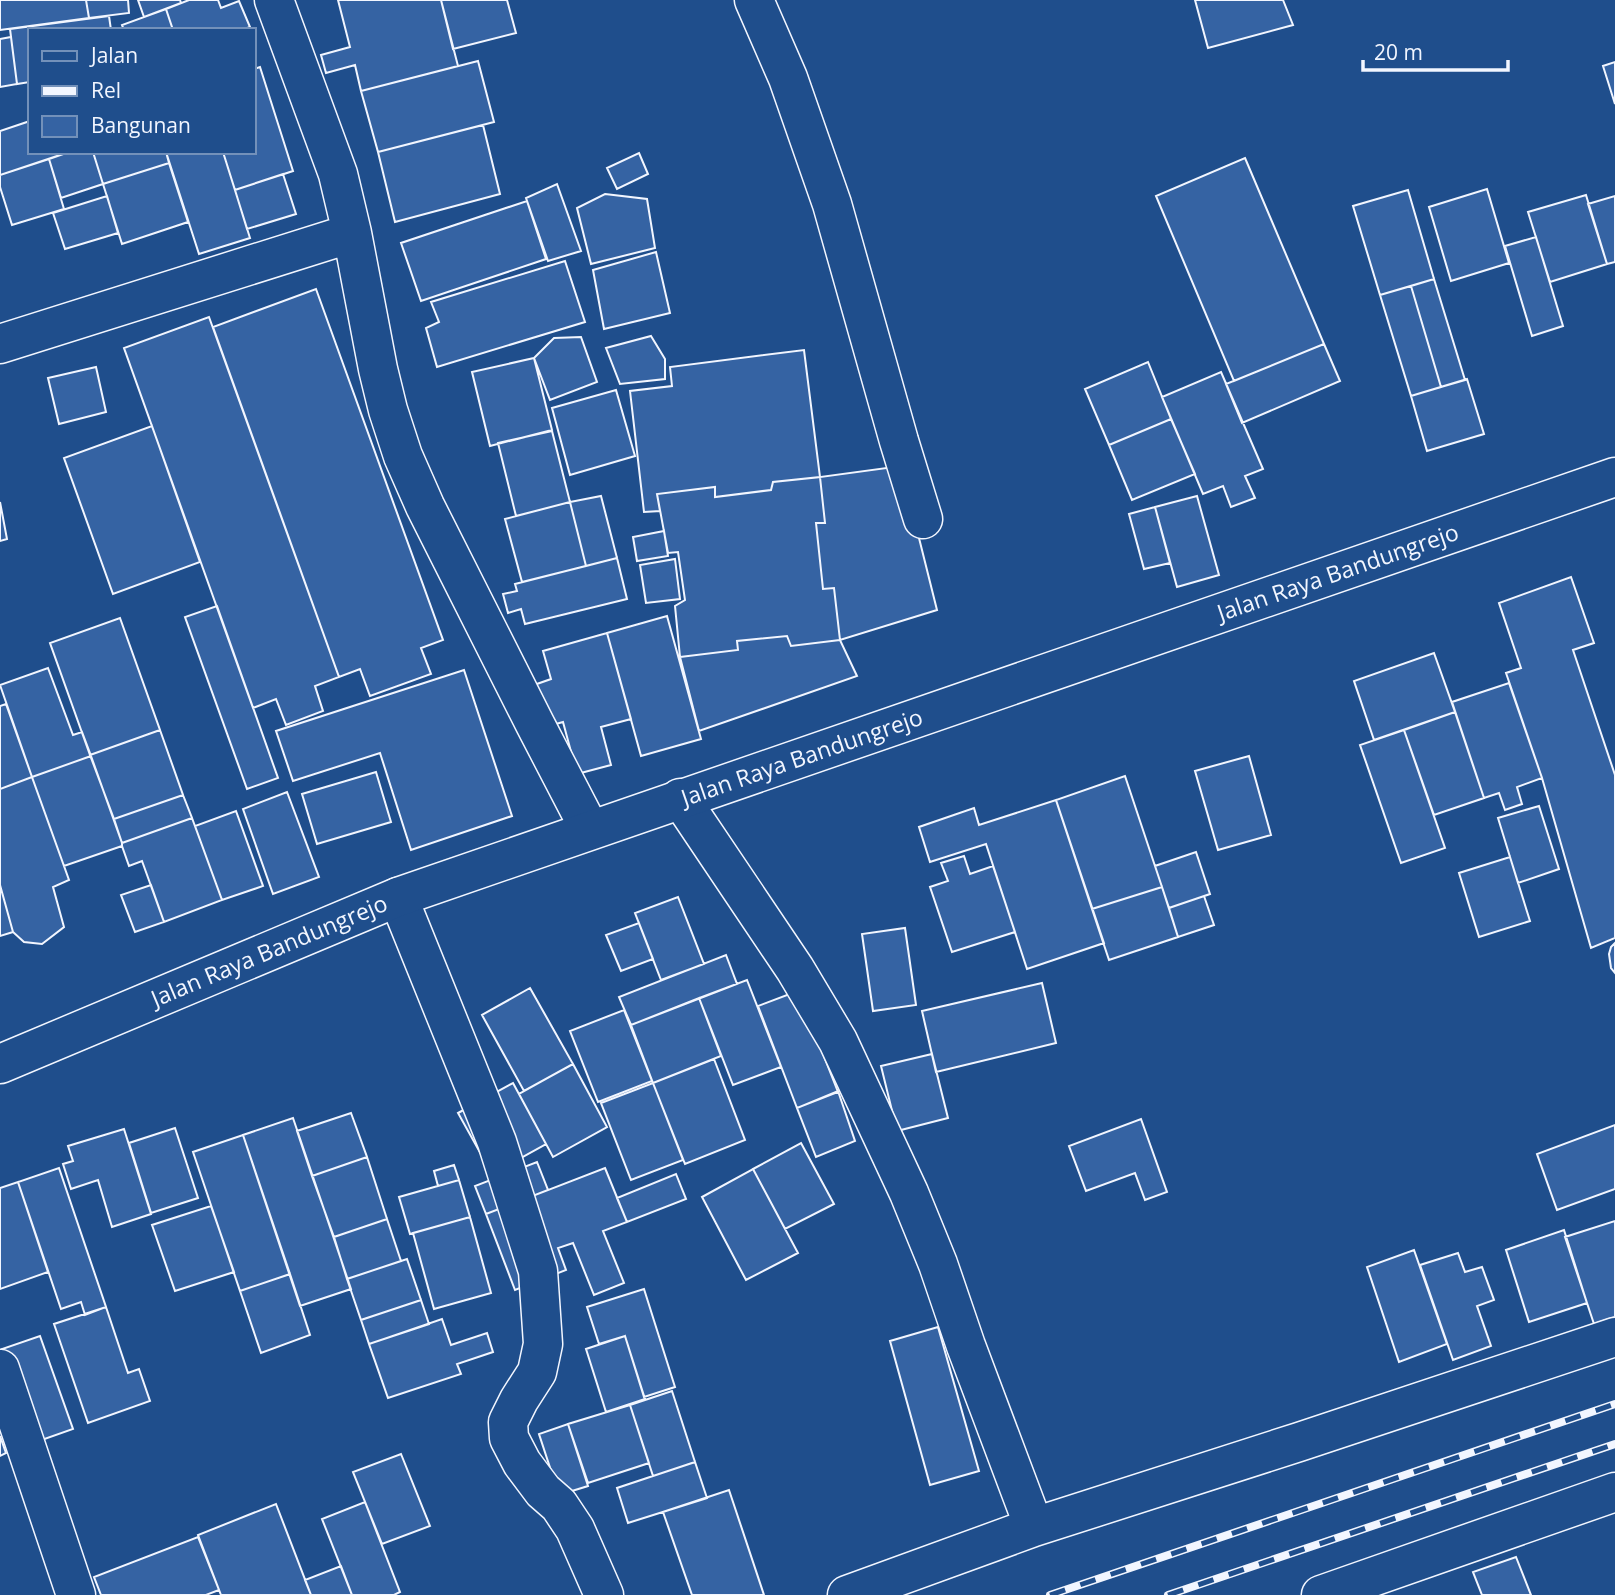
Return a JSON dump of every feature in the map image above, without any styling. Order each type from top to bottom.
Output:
[{"type":"street","points":[[274,0],[338,174],[388,411],[403,456],[431,518],[590,830]]},
{"type":"street","points":[[754,0],[788,78],[832,204],[923,519]]},
{"type":"street","points":[[0,344],[352,233]]},
{"type":"street","name":"Jalan Raya Bandungrejo","points":[[0,1064],[398,897],[1615,477]]},
{"type":"street","points":[[680,798],[795,969],[838,1041],[914,1205],[938,1264],[1034,1527]]},
{"type":"street","points":[[398,897],[497,1142],[538,1270],[542,1343],[537,1373],[508,1422],[509,1438],[522,1463],[543,1491],[559,1505],[575,1530],[604,1595]]},
{"type":"street","points":[[846,1595],[1034,1527],[1615,1337]]},
{"type":"street","points":[[0,1369],[76,1595]]},
{"type":"street","points":[[1321,1595],[1615,1492]]},
{"type":"building","points":[[0,0],[86,0],[89,18],[0,30]]},
{"type":"building","points":[[86,0],[128,0],[129,13],[89,18]]},
{"type":"building","points":[[138,0],[180,0],[181,3],[144,17]]},
{"type":"building","points":[[189,0],[218,0],[221,8],[239,1],[250,27],[172,28],[166,9]]},
{"type":"building","points":[[338,0],[441,0],[458,66],[361,91],[355,65],[326,73],[321,55],[350,47]]},
{"type":"building","points":[[441,0],[507,0],[516,33],[453,49]]},
{"type":"building","points":[[1195,0],[1283,0],[1293,25],[1208,48]]},
{"type":"building","points":[[166,9],[172,28],[123,28],[122,25]]},
{"type":"building","points":[[109,16],[111,28],[28,28],[28,82],[17,84],[10,29]]},
{"type":"building","points":[[11,37],[17,84],[0,87],[0,39]]},
{"type":"building","points":[[478,61],[494,122],[378,152],[361,91]]},
{"type":"building","points":[[1615,62],[1615,104],[1603,66]]},
{"type":"building","points":[[260,67],[293,171],[235,190],[224,154],[256,154],[256,68]]},
{"type":"building","points":[[28,122],[28,154],[63,154],[0,175],[0,131]]},
{"type":"building","points":[[483,125],[500,194],[395,222],[378,152]]},
{"type":"building","points":[[639,153],[648,174],[617,189],[607,168]]},
{"type":"building","points":[[63,154],[94,154],[103,184],[61,198],[49,159]]},
{"type":"building","points":[[94,154],[167,154],[169,163],[103,184]]},
{"type":"building","points":[[167,154],[224,154],[250,238],[199,254]]},
{"type":"building","points":[[1245,158],[1324,344],[1234,381],[1156,196]]},
{"type":"building","points":[[49,159],[64,209],[12,225],[0,187],[0,175]]},
{"type":"building","points":[[169,163],[188,222],[122,244],[103,184]]},
{"type":"building","points":[[283,174],[296,214],[247,229],[235,190]]},
{"type":"building","points":[[557,184],[581,251],[548,261],[526,198]]},
{"type":"building","points":[[1487,189],[1509,263],[1451,281],[1429,207]]},
{"type":"building","points":[[1408,190],[1434,279],[1380,295],[1353,206]]},
{"type":"building","points":[[605,194],[647,199],[655,248],[591,264],[577,208]]},
{"type":"building","points":[[1586,195],[1607,264],[1550,282],[1528,212]]},
{"type":"building","points":[[107,196],[118,233],[65,249],[53,213]]},
{"type":"building","points":[[1615,196],[1615,262],[1607,264],[1588,204]]},
{"type":"building","points":[[527,201],[546,259],[421,301],[401,243]]},
{"type":"building","points":[[1536,237],[1563,326],[1532,336],[1505,246]]},
{"type":"building","points":[[656,252],[670,313],[604,329],[593,270]]},
{"type":"building","points":[[565,261],[585,322],[437,367],[426,328],[439,322],[431,302]]},
{"type":"building","points":[[1434,279],[1465,380],[1441,387],[1411,286]]},
{"type":"building","points":[[1411,286],[1441,387],[1411,396],[1380,295]]},
{"type":"building","points":[[316,289],[443,640],[421,648],[431,674],[370,696],[360,669],[339,677],[213,327]]},
{"type":"building","points":[[209,317],[339,677],[315,686],[323,711],[286,725],[276,699],[253,708],[124,348]]},
{"type":"building","points":[[651,336],[665,359],[665,379],[620,384],[606,348]]},
{"type":"building","points":[[581,337],[597,382],[550,400],[534,358],[554,338]]},
{"type":"building","points":[[1324,344],[1340,381],[1242,423],[1226,384]]},
{"type":"building","points":[[804,350],[820,477],[773,482],[771,490],[715,497],[715,487],[657,494],[660,511],[644,512],[630,391],[672,386],[670,367]]},
{"type":"building","points":[[534,358],[552,430],[490,446],[472,372]]},
{"type":"building","points":[[1148,362],[1171,419],[1109,445],[1085,389]]},
{"type":"building","points":[[96,367],[106,412],[59,424],[48,378]]},
{"type":"building","points":[[1221,372],[1263,469],[1245,476],[1255,498],[1231,507],[1223,486],[1203,494],[1162,397]]},
{"type":"building","points":[[1467,379],[1484,434],[1427,451],[1411,396]]},
{"type":"building","points":[[616,390],[635,456],[570,475],[552,408]]},
{"type":"building","points":[[1171,419],[1195,474],[1132,500],[1109,445]]},
{"type":"building","points":[[152,426],[200,562],[113,594],[64,458]]},
{"type":"building","points":[[552,431],[570,502],[516,516],[498,443]]},
{"type":"building","points":[[901,466],[937,610],[840,640],[834,588],[823,589],[816,523],[825,523],[820,477]]},
{"type":"building","points":[[820,477],[825,523],[816,523],[823,589],[834,588],[840,640],[791,646],[787,636],[737,641],[738,650],[680,657],[675,606],[685,600],[678,552],[668,553],[657,494],[715,487],[715,497],[771,490],[773,482]]},
{"type":"building","points":[[601,496],[617,558],[586,566],[570,502]]},
{"type":"building","points":[[1197,496],[1219,575],[1177,587],[1155,507]]},
{"type":"building","points":[[0,502],[7,539],[0,541]]},
{"type":"building","points":[[570,502],[586,566],[522,582],[505,519]]},
{"type":"building","points":[[1155,507],[1170,563],[1144,569],[1129,514]]},
{"type":"building","points":[[664,531],[668,556],[637,561],[633,537]]},
{"type":"building","points":[[617,558],[627,599],[525,624],[521,609],[508,613],[503,594],[517,591],[515,584]]},
{"type":"building","points":[[675,559],[680,599],[646,603],[640,565]]},
{"type":"building","points":[[1571,577],[1594,643],[1573,650],[1615,775],[1615,938],[1591,948],[1542,778],[1506,673],[1521,668],[1499,603]]},
{"type":"building","points":[[217,606],[278,778],[247,789],[185,617]]},
{"type":"building","points":[[667,616],[701,739],[641,756],[607,633]]},
{"type":"building","points":[[120,618],[160,730],[90,755],[50,643]]},
{"type":"building","points":[[607,633],[631,719],[601,727],[611,765],[577,774],[563,722],[545,727],[534,685],[551,679],[543,651]]},
{"type":"building","points":[[787,636],[791,646],[840,640],[857,676],[699,731],[680,657],[738,650],[737,641]]},
{"type":"building","points":[[1434,653],[1455,712],[1374,740],[1354,681]]},
{"type":"building","points":[[48,668],[73,735],[82,732],[91,756],[32,777],[0,685]]},
{"type":"building","points":[[464,670],[512,816],[411,850],[380,753],[293,781],[276,731]]},
{"type":"building","points":[[1509,683],[1542,778],[1517,787],[1522,804],[1505,810],[1499,793],[1484,798],[1452,702]]},
{"type":"building","points":[[6,704],[32,777],[0,789],[0,706]]},
{"type":"building","points":[[1455,712],[1484,798],[1434,815],[1404,730]]},
{"type":"building","points":[[160,730],[183,795],[114,819],[90,755]]},
{"type":"building","points":[[1404,730],[1445,848],[1401,863],[1360,745]]},
{"type":"building","points":[[91,756],[122,846],[64,866],[32,777]]},
{"type":"building","points":[[1249,756],[1271,835],[1218,850],[1195,771]]},
{"type":"building","points":[[376,772],[391,822],[317,844],[302,794]]},
{"type":"building","points":[[1125,776],[1162,887],[1092,909],[1056,800]]},
{"type":"building","points":[[32,777],[69,880],[53,887],[64,927],[42,944],[24,942],[13,932],[0,885],[0,789]]},
{"type":"building","points":[[287,792],[319,877],[273,894],[243,809]]},
{"type":"building","points":[[183,795],[192,818],[122,843],[114,819]]},
{"type":"building","points":[[1056,800],[1104,943],[1027,969],[986,844],[930,862],[919,827],[974,808],[979,825]]},
{"type":"building","points":[[1539,806],[1559,869],[1518,883],[1498,818]]},
{"type":"building","points":[[236,811],[263,886],[222,900],[195,826]]},
{"type":"building","points":[[192,818],[222,900],[164,922],[142,861],[129,866],[122,843]]},
{"type":"building","points":[[1196,852],[1210,894],[1169,908],[1155,866]]},
{"type":"building","points":[[964,856],[970,874],[993,866],[1015,932],[952,952],[930,887],[948,881],[941,863]]},
{"type":"building","points":[[1510,857],[1530,921],[1479,937],[1459,873]]},
{"type":"building","points":[[0,885],[13,932],[0,936]]},
{"type":"building","points":[[151,885],[164,922],[135,932],[121,895]]},
{"type":"building","points":[[1162,887],[1178,937],[1109,960],[1092,909]]},
{"type":"building","points":[[1204,896],[1214,925],[1178,937],[1169,908]]},
{"type":"building","points":[[678,897],[704,964],[661,980],[635,913]]},
{"type":"building","points":[[639,923],[653,959],[621,971],[606,935]]},
{"type":"building","points":[[905,928],[916,1005],[873,1011],[862,934]]},
{"type":"building","points":[[1615,943],[1615,973],[1611,968],[1609,954]]},
{"type":"building","points":[[726,955],[737,984],[631,1025],[619,997]]},
{"type":"building","points":[[747,980],[781,1067],[733,1085],[699,998]]},
{"type":"building","points":[[1042,983],[1056,1043],[936,1072],[922,1011]]},
{"type":"building","points":[[530,988],[573,1064],[524,1091],[482,1015]]},
{"type":"building","points":[[795,992],[807,1013],[838,1092],[797,1108],[758,1006]]},
{"type":"building","points":[[699,998],[721,1056],[653,1083],[631,1025]]},
{"type":"building","points":[[624,1010],[652,1081],[598,1102],[570,1031]]},
{"type":"building","points":[[932,1054],[948,1118],[897,1131],[881,1066]]},
{"type":"building","points":[[714,1059],[745,1140],[685,1164],[653,1083]]},
{"type":"building","points":[[573,1064],[607,1127],[553,1157],[519,1094]]},
{"type":"building","points":[[513,1083],[546,1144],[492,1174],[458,1113]]},
{"type":"building","points":[[653,1083],[683,1160],[631,1180],[601,1103]]},
{"type":"building","points":[[838,1091],[855,1141],[816,1157],[797,1108]]},
{"type":"building","points":[[351,1113],[367,1157],[312,1176],[297,1131]]},
{"type":"building","points":[[293,1118],[351,1289],[300,1306],[243,1135]]},
{"type":"building","points":[[1141,1119],[1167,1192],[1145,1200],[1135,1173],[1086,1191],[1069,1146]]},
{"type":"building","points":[[1615,1125],[1615,1189],[1557,1210],[1537,1154]]},
{"type":"building","points":[[175,1128],[198,1198],[151,1213],[129,1143]]},
{"type":"building","points":[[124,1129],[151,1214],[112,1227],[98,1180],[71,1189],[63,1164],[73,1161],[68,1146]]},
{"type":"building","points":[[243,1135],[290,1274],[240,1291],[193,1152]]},
{"type":"building","points":[[801,1143],[834,1204],[785,1229],[753,1169]]},
{"type":"building","points":[[367,1157],[387,1219],[334,1237],[312,1176]]},
{"type":"building","points":[[537,1162],[548,1190],[486,1214],[475,1186]]},
{"type":"building","points":[[454,1165],[459,1180],[438,1186],[434,1171]]},
{"type":"building","points":[[59,1168],[106,1307],[85,1315],[81,1302],[61,1309],[18,1182]]},
{"type":"building","points":[[605,1168],[627,1222],[603,1231],[624,1283],[594,1295],[573,1243],[558,1248],[566,1270],[515,1290],[486,1214]]},
{"type":"building","points":[[753,1169],[798,1253],[746,1280],[702,1197]]},
{"type":"building","points":[[676,1174],[686,1199],[627,1222],[617,1198]]},
{"type":"building","points":[[459,1180],[470,1217],[410,1234],[399,1197]]},
{"type":"building","points":[[18,1182],[48,1272],[0,1289],[0,1188]]},
{"type":"building","points":[[211,1206],[234,1272],[175,1291],[152,1225]]},
{"type":"building","points":[[470,1217],[491,1293],[434,1309],[413,1233]]},
{"type":"building","points":[[387,1219],[401,1261],[347,1279],[334,1237]]},
{"type":"building","points":[[1615,1221],[1615,1317],[1594,1324],[1565,1237]]},
{"type":"building","points":[[1564,1230],[1587,1303],[1529,1322],[1506,1250]]},
{"type":"building","points":[[1414,1250],[1447,1344],[1399,1362],[1367,1267]]},
{"type":"building","points":[[1458,1253],[1465,1272],[1482,1267],[1494,1300],[1477,1306],[1491,1346],[1453,1360],[1420,1265]]},
{"type":"building","points":[[407,1259],[421,1300],[361,1320],[347,1279]]},
{"type":"building","points":[[290,1274],[310,1335],[261,1353],[240,1291]]},
{"type":"building","points":[[644,1289],[675,1387],[644,1397],[625,1336],[599,1344],[587,1307]]},
{"type":"building","points":[[421,1300],[429,1324],[369,1344],[361,1320]]},
{"type":"building","points":[[106,1307],[128,1373],[139,1369],[150,1401],[88,1423],[54,1324]]},
{"type":"building","points":[[442,1319],[451,1345],[487,1333],[493,1352],[457,1364],[461,1374],[388,1398],[369,1344]]},
{"type":"building","points":[[938,1327],[979,1471],[930,1485],[890,1341]]},
{"type":"building","points":[[40,1336],[73,1429],[36,1442],[2,1349]]},
{"type":"building","points":[[625,1336],[645,1399],[606,1412],[586,1349]]},
{"type":"building","points":[[672,1391],[695,1462],[653,1476],[630,1405]]},
{"type":"building","points":[[630,1405],[649,1463],[588,1483],[568,1424]]},
{"type":"building","points":[[568,1424],[588,1486],[559,1495],[539,1434]]},
{"type":"building","points":[[0,1436],[6,1453],[0,1456]]},
{"type":"building","points":[[401,1454],[430,1526],[382,1544],[353,1472]]},
{"type":"building","points":[[695,1462],[707,1498],[628,1523],[617,1488]]},
{"type":"building","points":[[729,1490],[764,1595],[692,1595],[663,1512]]},
{"type":"building","points":[[365,1502],[400,1592],[394,1595],[352,1595],[322,1519]]},
{"type":"building","points":[[276,1504],[311,1595],[221,1595],[198,1535]]},
{"type":"building","points":[[198,1537],[219,1590],[206,1595],[101,1595],[94,1577]]},
{"type":"building","points":[[1516,1557],[1531,1595],[1482,1595],[1473,1572]]},
{"type":"building","points":[[341,1566],[352,1595],[311,1595],[305,1580]]},
{"type":"railway","points":[[1050,1595],[1615,1404]]},
{"type":"railway","points":[[1168,1595],[1615,1444]]}]
